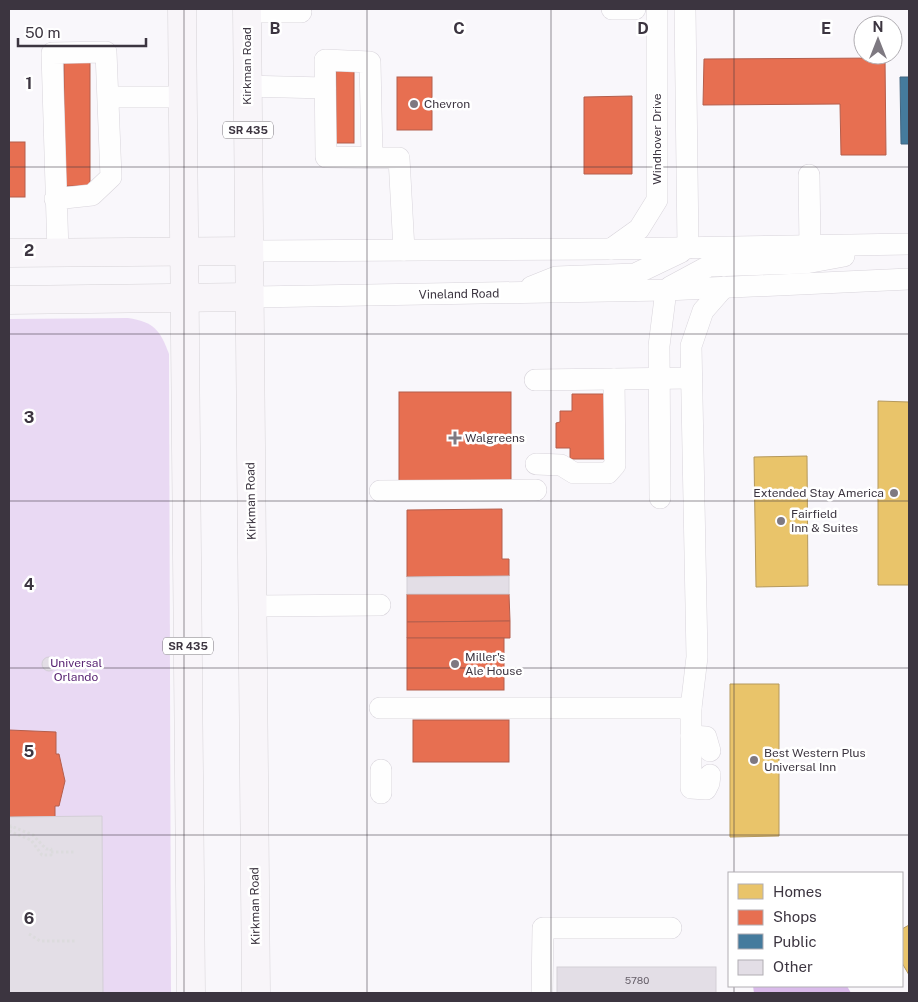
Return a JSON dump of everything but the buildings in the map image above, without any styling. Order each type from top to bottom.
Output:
[{"type":"main road","name":"SR 435","points":[[182,9],[191,993]]},
{"type":"main road","name":"Kirkman Road","points":[[247,10],[256,993]]},
{"type":"main road","points":[[9,253],[249,251]]},
{"type":"main road","name":"Vineland Road","points":[[9,300],[249,297]]},
{"type":"street","points":[[612,9],[635,9]]},
{"type":"street","name":"Windhover Drive","points":[[612,249],[638,230],[657,200],[657,9]]},
{"type":"street","points":[[685,9],[695,125],[688,248]]},
{"type":"street","points":[[247,10],[301,12]]},
{"type":"street","points":[[55,199],[92,195],[111,177],[106,52],[52,53],[55,199],[58,253]]},
{"type":"street","points":[[372,157],[370,62],[325,60],[326,157],[399,158],[404,250]]},
{"type":"street","points":[[247,86],[325,88]]},
{"type":"street","points":[[109,97],[183,97]]},
{"type":"street","points":[[809,175],[810,247]]},
{"type":"street","points":[[249,251],[810,247],[906,244]]},
{"type":"street","points":[[660,498],[659,346],[666,290],[710,266],[806,263],[906,244]]},
{"type":"street","points":[[515,293],[556,277],[635,274],[688,248]]},
{"type":"street","name":"Vineland Road","points":[[249,297],[666,290],[909,280]]},
{"type":"street","points":[[710,775],[710,783],[706,789],[691,788],[691,708],[697,658],[692,516],[691,346],[703,311],[724,287]]},
{"type":"street","points":[[535,380],[691,378]]},
{"type":"street","points":[[536,464],[561,465],[574,472],[608,473],[615,465],[614,379]]},
{"type":"street","points":[[380,491],[536,490]]},
{"type":"street","points":[[252,606],[380,605]]},
{"type":"street","points":[[380,708],[691,708]]},
{"type":"street","points":[[691,736],[706,737],[710,751]]},
{"type":"street","points":[[381,770],[381,793]]},
{"type":"street","points":[[542,993],[543,928],[671,928]]},
{"type":"path","points":[[51,852],[51,855],[42,855],[31,840],[10,832],[11,826],[27,831],[46,850],[51,849],[51,852],[74,852]]},
{"type":"path","points":[[29,934],[40,940],[76,940]]},
{"type":"green space","name":"Universal Orlando","points":[[128,318],[144,322],[155,328],[169,354],[171,993],[9,993],[9,319]]},
{"type":"shaded area","points":[[753,987],[848,987],[851,993],[754,993]]},
{"type":"place","name":"Chevron","points":[[414,104]]},
{"type":"place","name":"Walgreens","points":[[455,438]]},
{"type":"place","name":"Extended Stay America","points":[[894,493]]},
{"type":"place","name":"Fairfield Inn & Suites","points":[[781,521]]},
{"type":"place","name":"Miller's Ale House","points":[[455,664]]},
{"type":"place","name":"Best Western Plus Universal Inn","points":[[754,760]]}]
